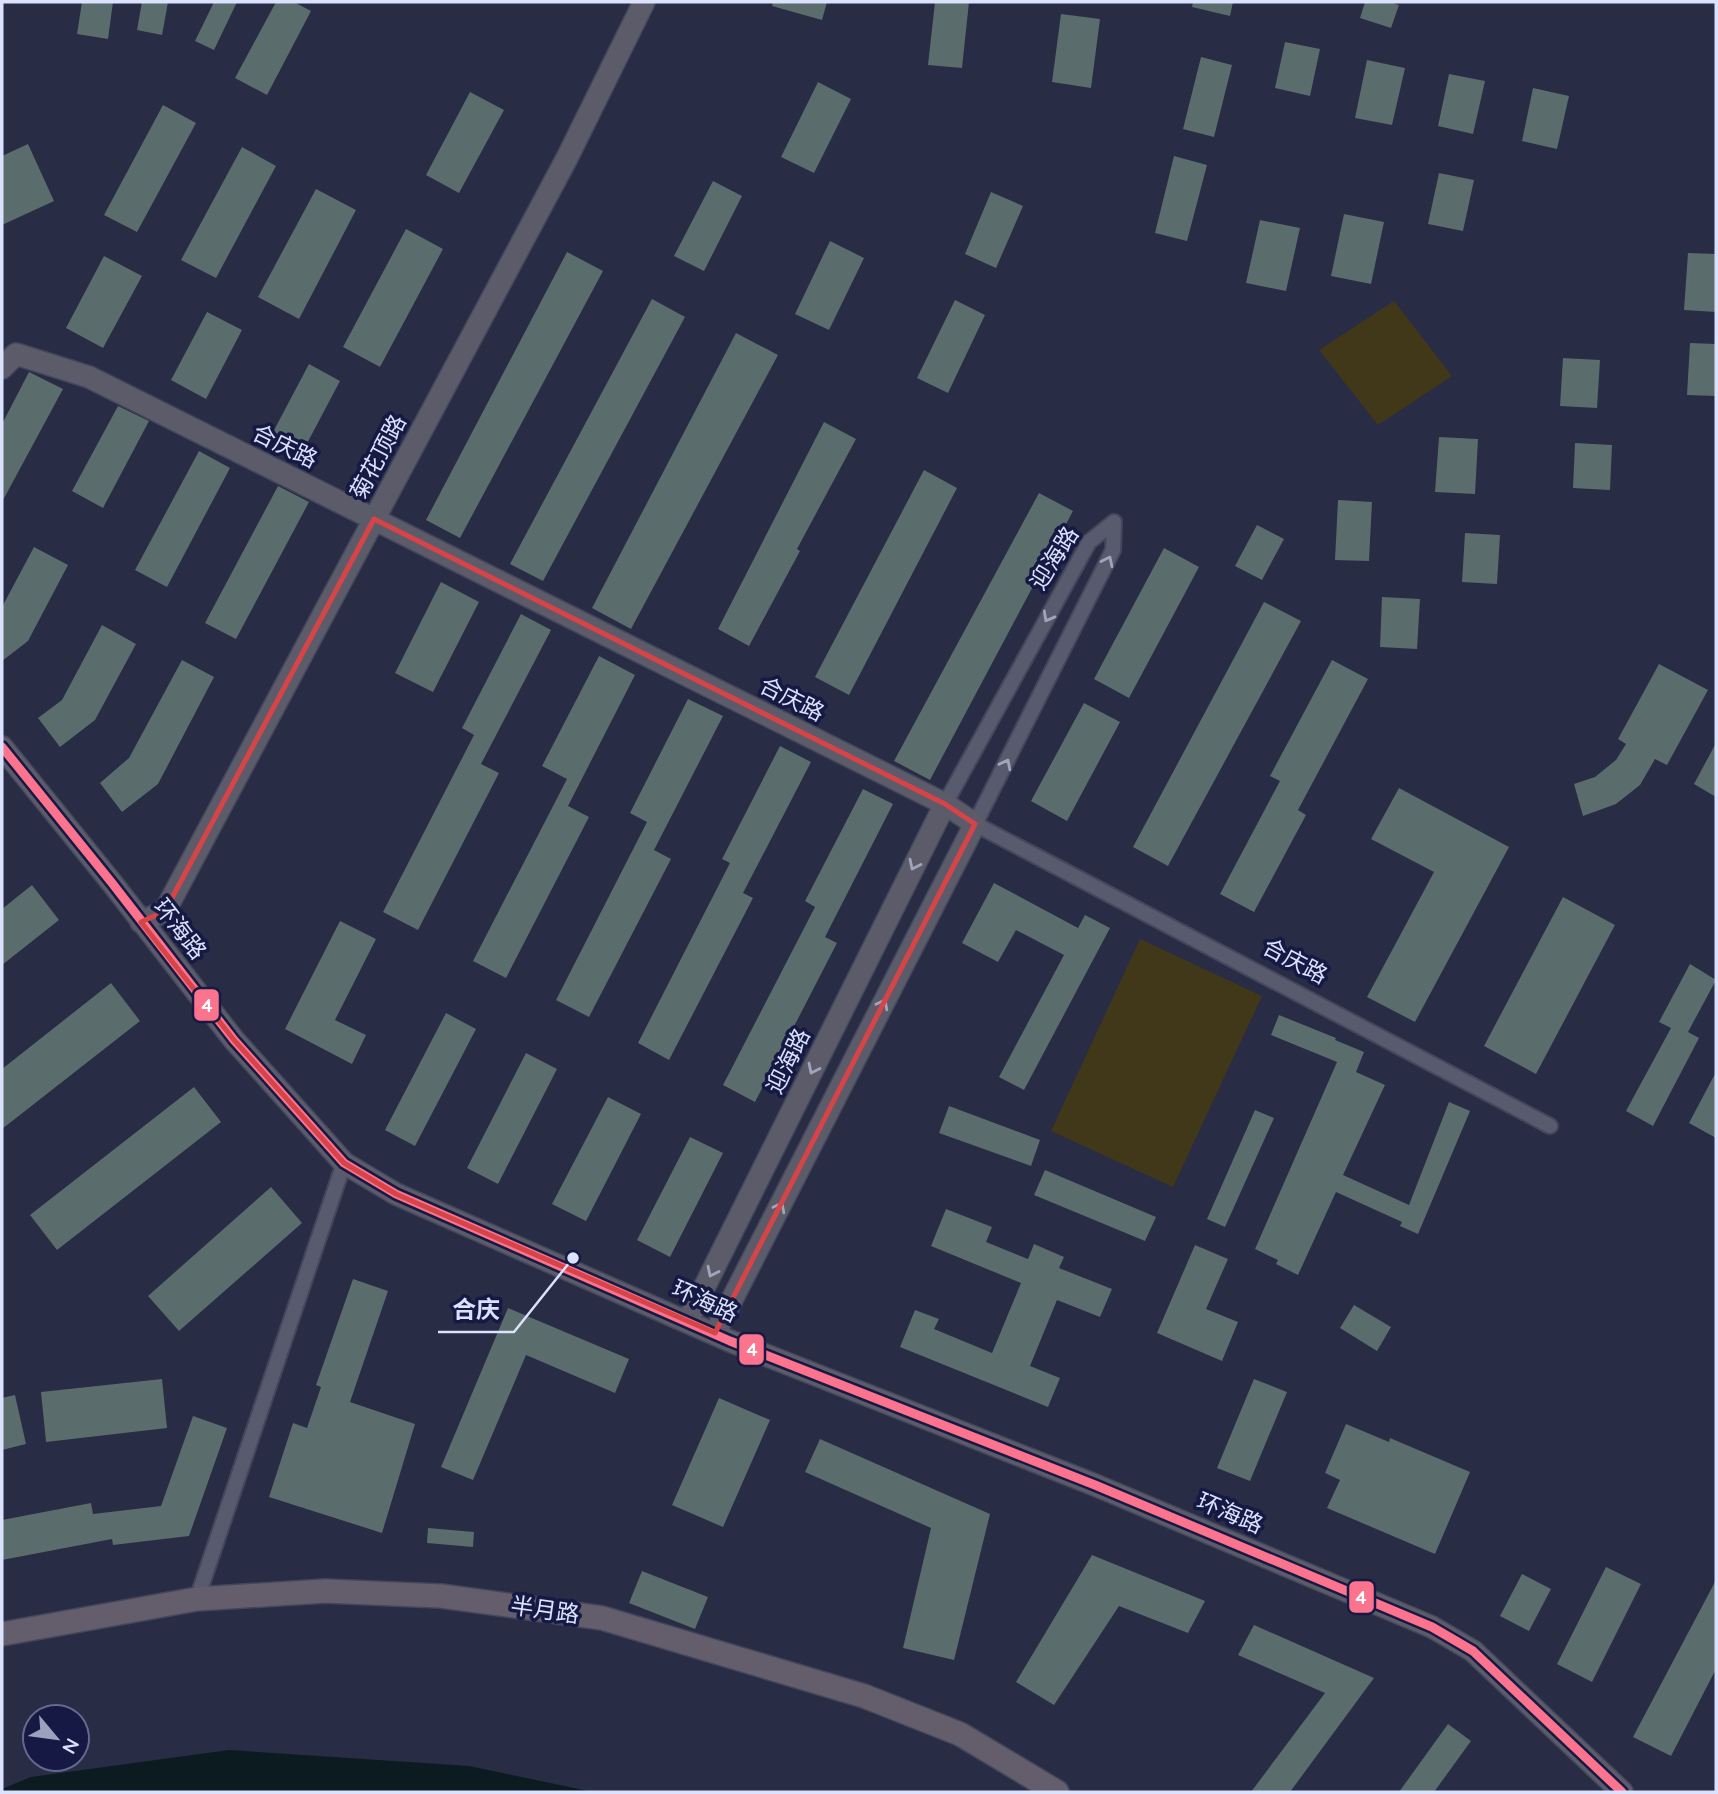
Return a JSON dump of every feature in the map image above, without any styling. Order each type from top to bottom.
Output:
[{"type":"main road","name":"半月路","points":[[2,1634],[197,1599],[325,1591],[441,1596],[602,1618],[864,1696],[960,1734],[1057,1792]]},
{"type":"street","name":"菊花顶路","points":[[141,922],[165,911],[567,158],[644,2]]},
{"type":"street","name":"合庆路","points":[[2,368],[16,354],[89,377],[945,804],[975,824],[1550,1126]]},
{"type":"street","name":"迎海路","points":[[687,1322],[945,804],[1089,542],[1114,522],[1113,550],[715,1333]]},
{"type":"street","name":"环海路","points":[[2,747],[234,1040],[344,1163],[396,1194],[687,1322],[971,1438],[1096,1485],[1432,1627],[1474,1651],[1622,1792]]},
{"type":"street","points":[[197,1599],[344,1163]]},
{"type":"highlighted area","points":[[374,519],[945,804],[975,824],[715,1333],[396,1194],[344,1163],[234,1040],[141,922],[165,911]]},
{"type":"shaded area","points":[[1394,301],[1452,376],[1378,425],[1319,350]]},
{"type":"shaded area","points":[[1140,939],[1262,996],[1173,1187],[1051,1131]]},
{"type":"shaded area","points":[[229,1750],[469,1766],[593,1792],[2,1792],[2,1789],[31,1777],[91,1773],[91,1769]]},
{"type":"building","points":[[82,2],[113,2],[108,39],[77,34]]},
{"type":"building","points":[[142,2],[168,2],[162,35],[137,30]]},
{"type":"building","points":[[214,2],[237,2],[214,50],[195,41]]},
{"type":"building","points":[[276,2],[294,2],[311,11],[267,95],[235,78]]},
{"type":"building","points":[[773,2],[827,2],[822,20],[772,6]]},
{"type":"building","points":[[935,2],[969,2],[962,68],[928,65]]},
{"type":"building","points":[[1193,2],[1233,2],[1230,16],[1192,7]]},
{"type":"building","points":[[1365,2],[1389,2],[1399,5],[1391,28],[1360,18]]},
{"type":"building","points":[[1061,14],[1100,19],[1091,88],[1052,82]]},
{"type":"building","points":[[1285,42],[1320,49],[1310,96],[1275,88]]},
{"type":"building","points":[[1201,57],[1232,65],[1214,137],[1183,129]]},
{"type":"building","points":[[1367,60],[1405,68],[1392,125],[1355,118]]},
{"type":"building","points":[[1449,74],[1485,81],[1473,134],[1438,126]]},
{"type":"building","points":[[818,82],[851,99],[814,173],[781,157]]},
{"type":"building","points":[[1533,88],[1569,96],[1557,149],[1522,141]]},
{"type":"building","points":[[470,92],[504,110],[459,193],[426,175]]},
{"type":"building","points":[[163,105],[196,123],[137,232],[104,215]]},
{"type":"building","points":[[28,144],[54,201],[2,225],[2,156]]},
{"type":"building","points":[[242,147],[276,166],[216,278],[181,260]]},
{"type":"building","points":[[1174,156],[1207,165],[1187,241],[1155,233]]},
{"type":"building","points":[[1439,173],[1474,180],[1463,231],[1428,224]]},
{"type":"building","points":[[713,181],[742,196],[704,271],[674,256]]},
{"type":"building","points":[[316,189],[356,210],[299,319],[258,297]]},
{"type":"building","points":[[991,192],[1023,206],[996,268],[965,254]]},
{"type":"building","points":[[1344,214],[1384,222],[1371,284],[1331,276]]},
{"type":"building","points":[[1260,220],[1300,228],[1286,291],[1246,283]]},
{"type":"building","points":[[406,229],[443,249],[380,367],[343,347]]},
{"type":"building","points":[[830,241],[864,258],[829,330],[795,314]]},
{"type":"building","points":[[567,252],[603,271],[460,538],[426,520]]},
{"type":"building","points":[[1688,253],[1716,254],[1716,312],[1684,310]]},
{"type":"building","points":[[104,256],[142,276],[103,348],[66,328]]},
{"type":"building","points":[[652,299],[685,317],[543,581],[510,564]]},
{"type":"building","points":[[955,300],[985,315],[948,393],[917,378]]},
{"type":"building","points":[[207,312],[242,330],[206,399],[171,380]]},
{"type":"building","points":[[736,333],[778,355],[631,629],[592,608]]},
{"type":"building","points":[[1690,343],[1716,344],[1716,396],[1687,395]]},
{"type":"building","points":[[1563,358],[1600,360],[1597,408],[1560,406]]},
{"type":"building","points":[[309,364],[340,381],[303,451],[272,434]]},
{"type":"building","points":[[29,372],[63,389],[2,502],[2,424]]},
{"type":"building","points":[[118,406],[149,421],[103,508],[72,491]]},
{"type":"building","points":[[824,422],[856,439],[749,646],[718,629]]},
{"type":"building","points":[[1439,437],[1478,439],[1475,494],[1435,492]]},
{"type":"building","points":[[1575,443],[1612,445],[1610,490],[1573,488]]},
{"type":"building","points":[[199,451],[230,468],[167,587],[135,570]]},
{"type":"building","points":[[924,470],[957,488],[849,695],[815,677]]},
{"type":"building","points":[[278,486],[309,502],[236,639],[205,623]]},
{"type":"building","points":[[1039,493],[1073,511],[930,780],[894,761]]},
{"type":"building","points":[[1338,500],[1372,502],[1369,561],[1335,560]]},
{"type":"building","points":[[1257,525],[1284,539],[1262,580],[1235,566]]},
{"type":"building","points":[[1465,533],[1500,535],[1497,584],[1462,582]]},
{"type":"building","points":[[34,547],[68,565],[28,641],[2,661],[2,607]]},
{"type":"building","points":[[1164,548],[1199,567],[1129,698],[1094,679]]},
{"type":"building","points":[[441,582],[479,602],[433,692],[395,673]]},
{"type":"building","points":[[1382,597],[1420,599],[1417,649],[1380,647]]},
{"type":"building","points":[[1264,602],[1301,621],[1168,866],[1133,847]]},
{"type":"building","points":[[521,614],[551,630],[481,764],[499,773],[418,930],[383,912],[474,735],[462,728]]},
{"type":"building","points":[[102,625],[136,644],[95,720],[60,747],[38,718],[62,700]]},
{"type":"building","points":[[599,656],[635,675],[568,806],[589,817],[506,978],[473,961],[567,779],[542,766]]},
{"type":"building","points":[[182,660],[214,677],[158,784],[122,812],[100,783],[129,758]]},
{"type":"building","points":[[1332,660],[1368,679],[1298,810],[1306,815],[1254,912],[1220,894],[1280,781],[1270,776]]},
{"type":"building","points":[[1659,664],[1708,690],[1667,765],[1655,759],[1640,785],[1616,804],[1583,816],[1574,784],[1595,777],[1616,760],[1626,744],[1618,739]]},
{"type":"building","points":[[688,699],[723,716],[654,850],[671,859],[589,1017],[556,1000],[647,822],[630,813]]},
{"type":"building","points":[[1084,703],[1120,722],[1067,821],[1031,801]]},
{"type":"building","points":[[1716,743],[1716,797],[1694,784]]},
{"type":"building","points":[[780,746],[811,762],[743,893],[753,898],[669,1060],[638,1043],[730,863],[722,859]]},
{"type":"building","points":[[1399,788],[1509,847],[1415,1022],[1367,997],[1434,872],[1371,839]]},
{"type":"building","points":[[863,789],[893,804],[825,937],[837,943],[755,1102],[723,1085],[815,907],[805,901]]},
{"type":"building","points":[[994,883],[1078,928],[1085,915],[1110,928],[1024,1090],[999,1077],[1064,955],[1016,930],[998,962],[962,943]]},
{"type":"building","points":[[32,885],[59,920],[2,965],[2,909]]},
{"type":"building","points":[[1563,897],[1615,925],[1536,1074],[1484,1046]]},
{"type":"building","points":[[340,921],[376,939],[335,1020],[366,1035],[352,1064],[285,1029]]},
{"type":"building","points":[[1690,964],[1716,980],[1688,1032],[1699,1038],[1653,1126],[1626,1111],[1671,1028],[1659,1022]]},
{"type":"building","points":[[111,983],[140,1021],[2,1129],[2,1069]]},
{"type":"building","points":[[446,1013],[476,1029],[415,1146],[385,1130]]},
{"type":"building","points":[[1279,1015],[1364,1052],[1356,1072],[1385,1085],[1343,1175],[1409,1205],[1449,1102],[1470,1111],[1418,1234],[1400,1226],[1402,1222],[1336,1192],[1298,1275],[1276,1264],[1278,1260],[1255,1249],[1337,1062],[1271,1035]]},
{"type":"building","points":[[526,1053],[557,1069],[498,1184],[467,1168]]},
{"type":"building","points":[[1716,1072],[1716,1138],[1689,1123]]},
{"type":"building","points":[[194,1087],[221,1122],[57,1250],[30,1215]]},
{"type":"building","points":[[608,1097],[641,1114],[586,1221],[552,1204]]},
{"type":"building","points":[[949,1106],[1040,1140],[1031,1166],[939,1133]]},
{"type":"building","points":[[1255,1110],[1274,1118],[1225,1227],[1207,1219]]},
{"type":"building","points":[[690,1137],[723,1153],[670,1257],[637,1240]]},
{"type":"building","points":[[1045,1170],[1156,1217],[1145,1241],[1034,1195]]},
{"type":"building","points":[[271,1187],[302,1223],[179,1331],[148,1296]]},
{"type":"building","points":[[946,1209],[992,1227],[986,1242],[1028,1259],[1034,1244],[1064,1257],[1059,1268],[1112,1289],[1100,1317],[1057,1300],[1030,1366],[1060,1378],[1048,1407],[900,1347],[915,1310],[939,1319],[934,1329],[992,1353],[1021,1283],[931,1246]]},
{"type":"building","points":[[1195,1245],[1228,1259],[1206,1309],[1238,1322],[1222,1361],[1157,1333]]},
{"type":"building","points":[[353,1279],[388,1291],[350,1402],[415,1424],[382,1533],[269,1497],[293,1423],[307,1428],[321,1387],[316,1385]]},
{"type":"building","points":[[1354,1305],[1391,1327],[1377,1351],[1340,1328]]},
{"type":"building","points":[[508,1308],[629,1359],[615,1393],[526,1355],[473,1480],[441,1467]]},
{"type":"building","points":[[162,1379],[167,1428],[46,1442],[41,1392]]},
{"type":"building","points":[[1254,1379],[1287,1392],[1250,1481],[1217,1468]]},
{"type":"building","points":[[15,1395],[26,1444],[2,1450],[2,1398]]},
{"type":"building","points":[[719,1398],[770,1420],[723,1527],[672,1505]]},
{"type":"building","points":[[193,1416],[227,1428],[189,1536],[113,1545],[112,1539],[2,1560],[2,1520],[91,1503],[93,1514],[161,1506]]},
{"type":"building","points":[[1346,1424],[1389,1442],[1390,1438],[1470,1472],[1435,1554],[1327,1508],[1340,1480],[1325,1473]]},
{"type":"building","points":[[820,1439],[990,1514],[954,1660],[903,1648],[931,1528],[805,1472]]},
{"type":"building","points":[[428,1528],[474,1532],[473,1547],[427,1543]]},
{"type":"building","points":[[1092,1555],[1205,1601],[1188,1633],[1119,1606],[1054,1705],[1016,1682]]},
{"type":"building","points":[[1606,1567],[1641,1584],[1592,1682],[1557,1664]]},
{"type":"building","points":[[642,1571],[708,1597],[695,1629],[629,1603]]},
{"type":"building","points":[[1522,1574],[1551,1589],[1529,1631],[1500,1616]]},
{"type":"building","points":[[1716,1580],[1716,1669],[1671,1756],[1633,1737]]},
{"type":"building","points":[[1254,1625],[1374,1678],[1290,1792],[1251,1792],[1325,1693],[1238,1655]]},
{"type":"building","points":[[1448,1724],[1471,1741],[1434,1792],[1399,1792]]},
{"type":"transit line","name":"4","points":[[2,747],[234,1040],[344,1163],[396,1194],[730,1341],[1095,1485],[1432,1627],[1473,1651],[1622,1792]]},
{"type":"place","name":"合庆","points":[[573,1258]]}]
